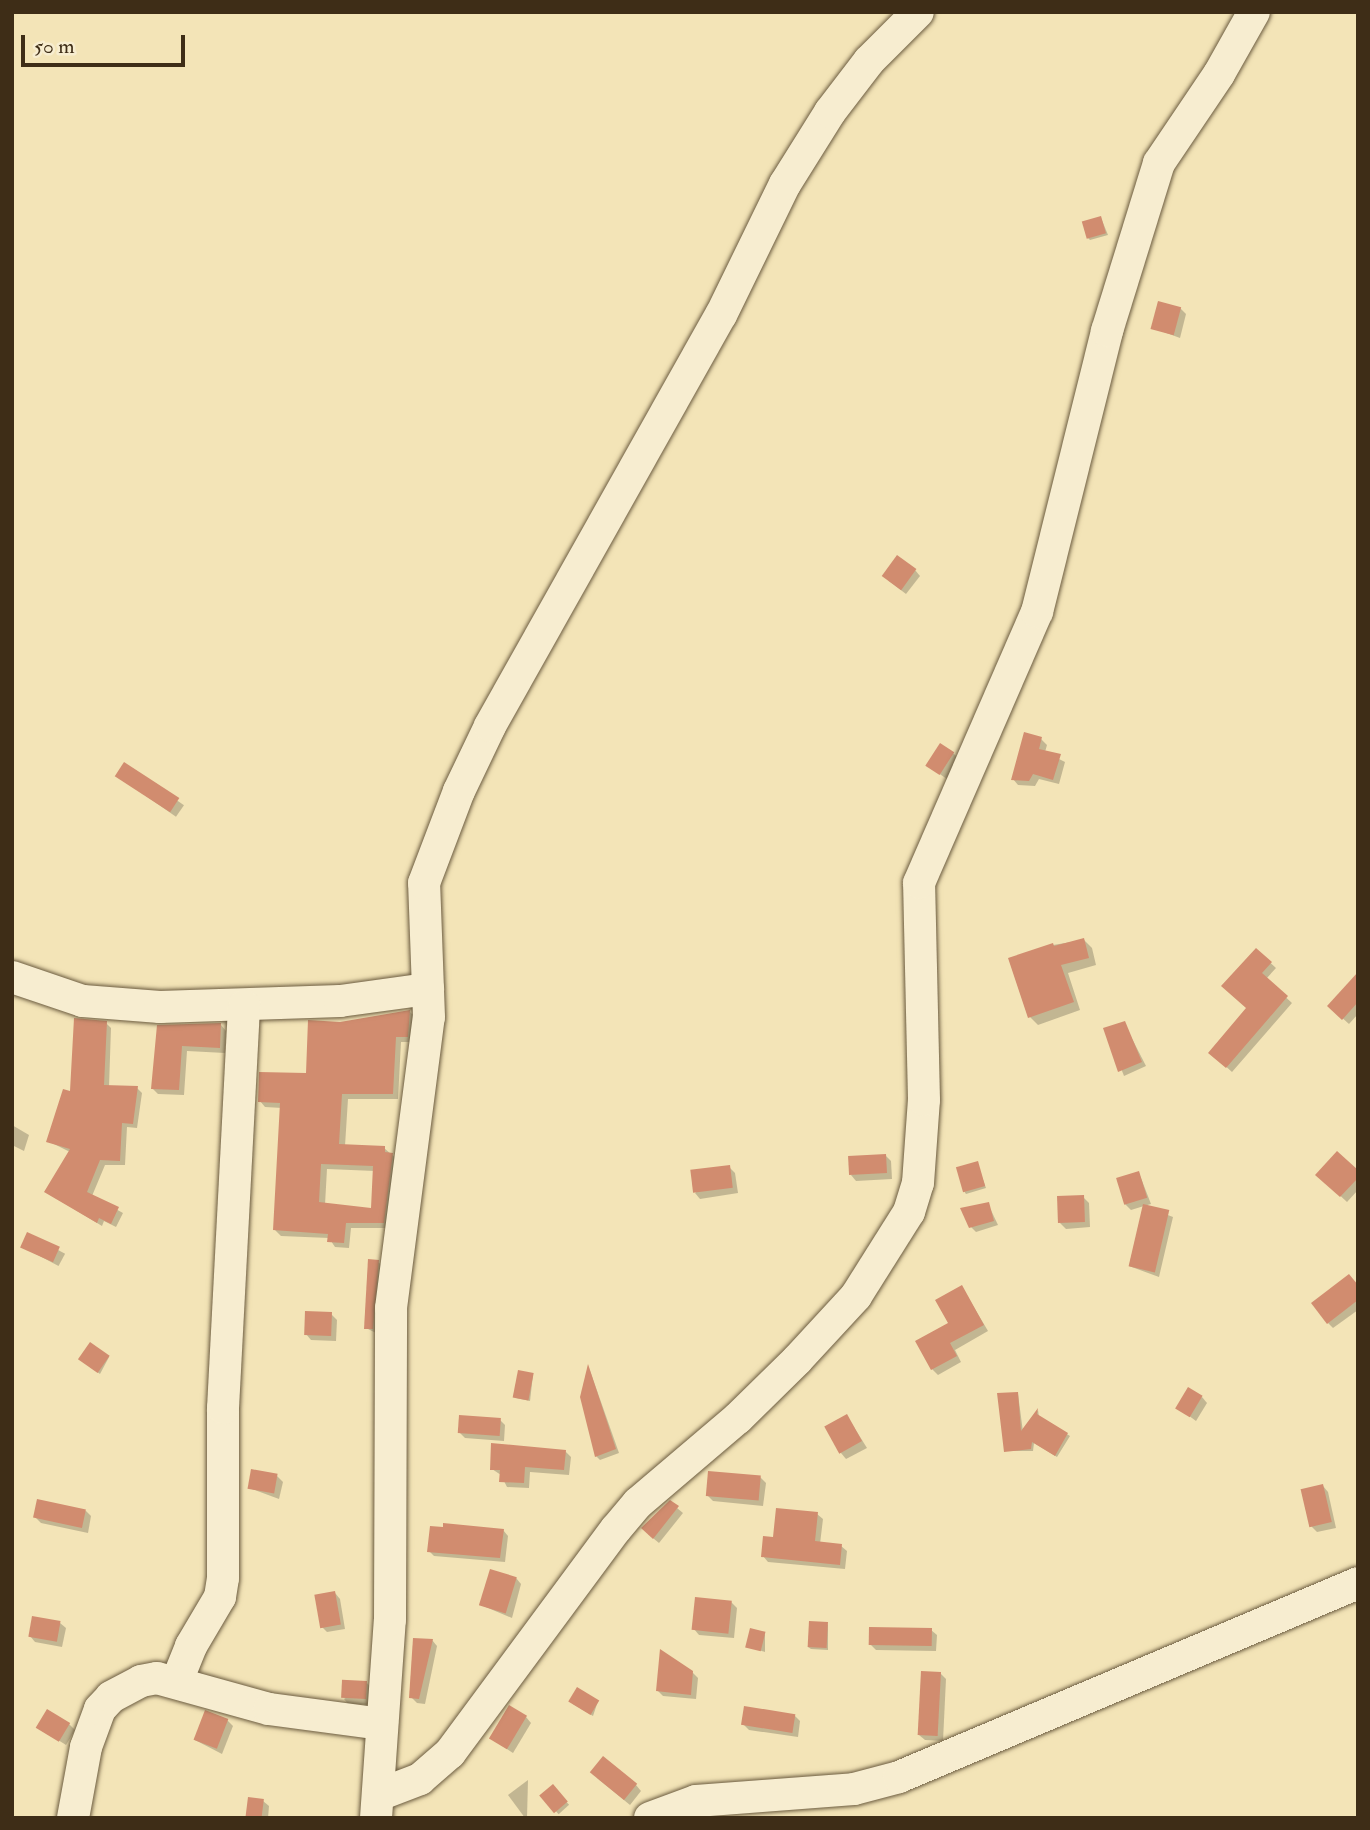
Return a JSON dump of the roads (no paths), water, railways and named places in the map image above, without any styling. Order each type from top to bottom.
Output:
[{"type":"street","points":[[379,1806],[390,1620],[391,1308],[429,1017],[424,883],[459,791],[490,726],[721,315],[785,184],[830,112],[870,61],[918,12]]},
{"type":"street","points":[[379,1806],[420,1779],[450,1753],[517,1668],[615,1529],[638,1503],[738,1418],[814,1342],[856,1296],[909,1212],[918,1183],[924,1100],[919,883],[1037,612],[1107,331],[1158,163],[1219,74],[1254,12]]},
{"type":"street","points":[[12,977],[60,996],[107,1005],[244,1006],[428,989]]},
{"type":"street","points":[[177,1681],[191,1646],[220,1597],[223,1578],[223,1408],[244,1006]]},
{"type":"street","points":[[650,1818],[696,1801],[854,1789],[899,1777],[1358,1583]]},
{"type":"street","points":[[73,1818],[86,1747],[100,1709],[111,1697],[141,1681],[177,1681],[269,1709],[383,1724]]}]
